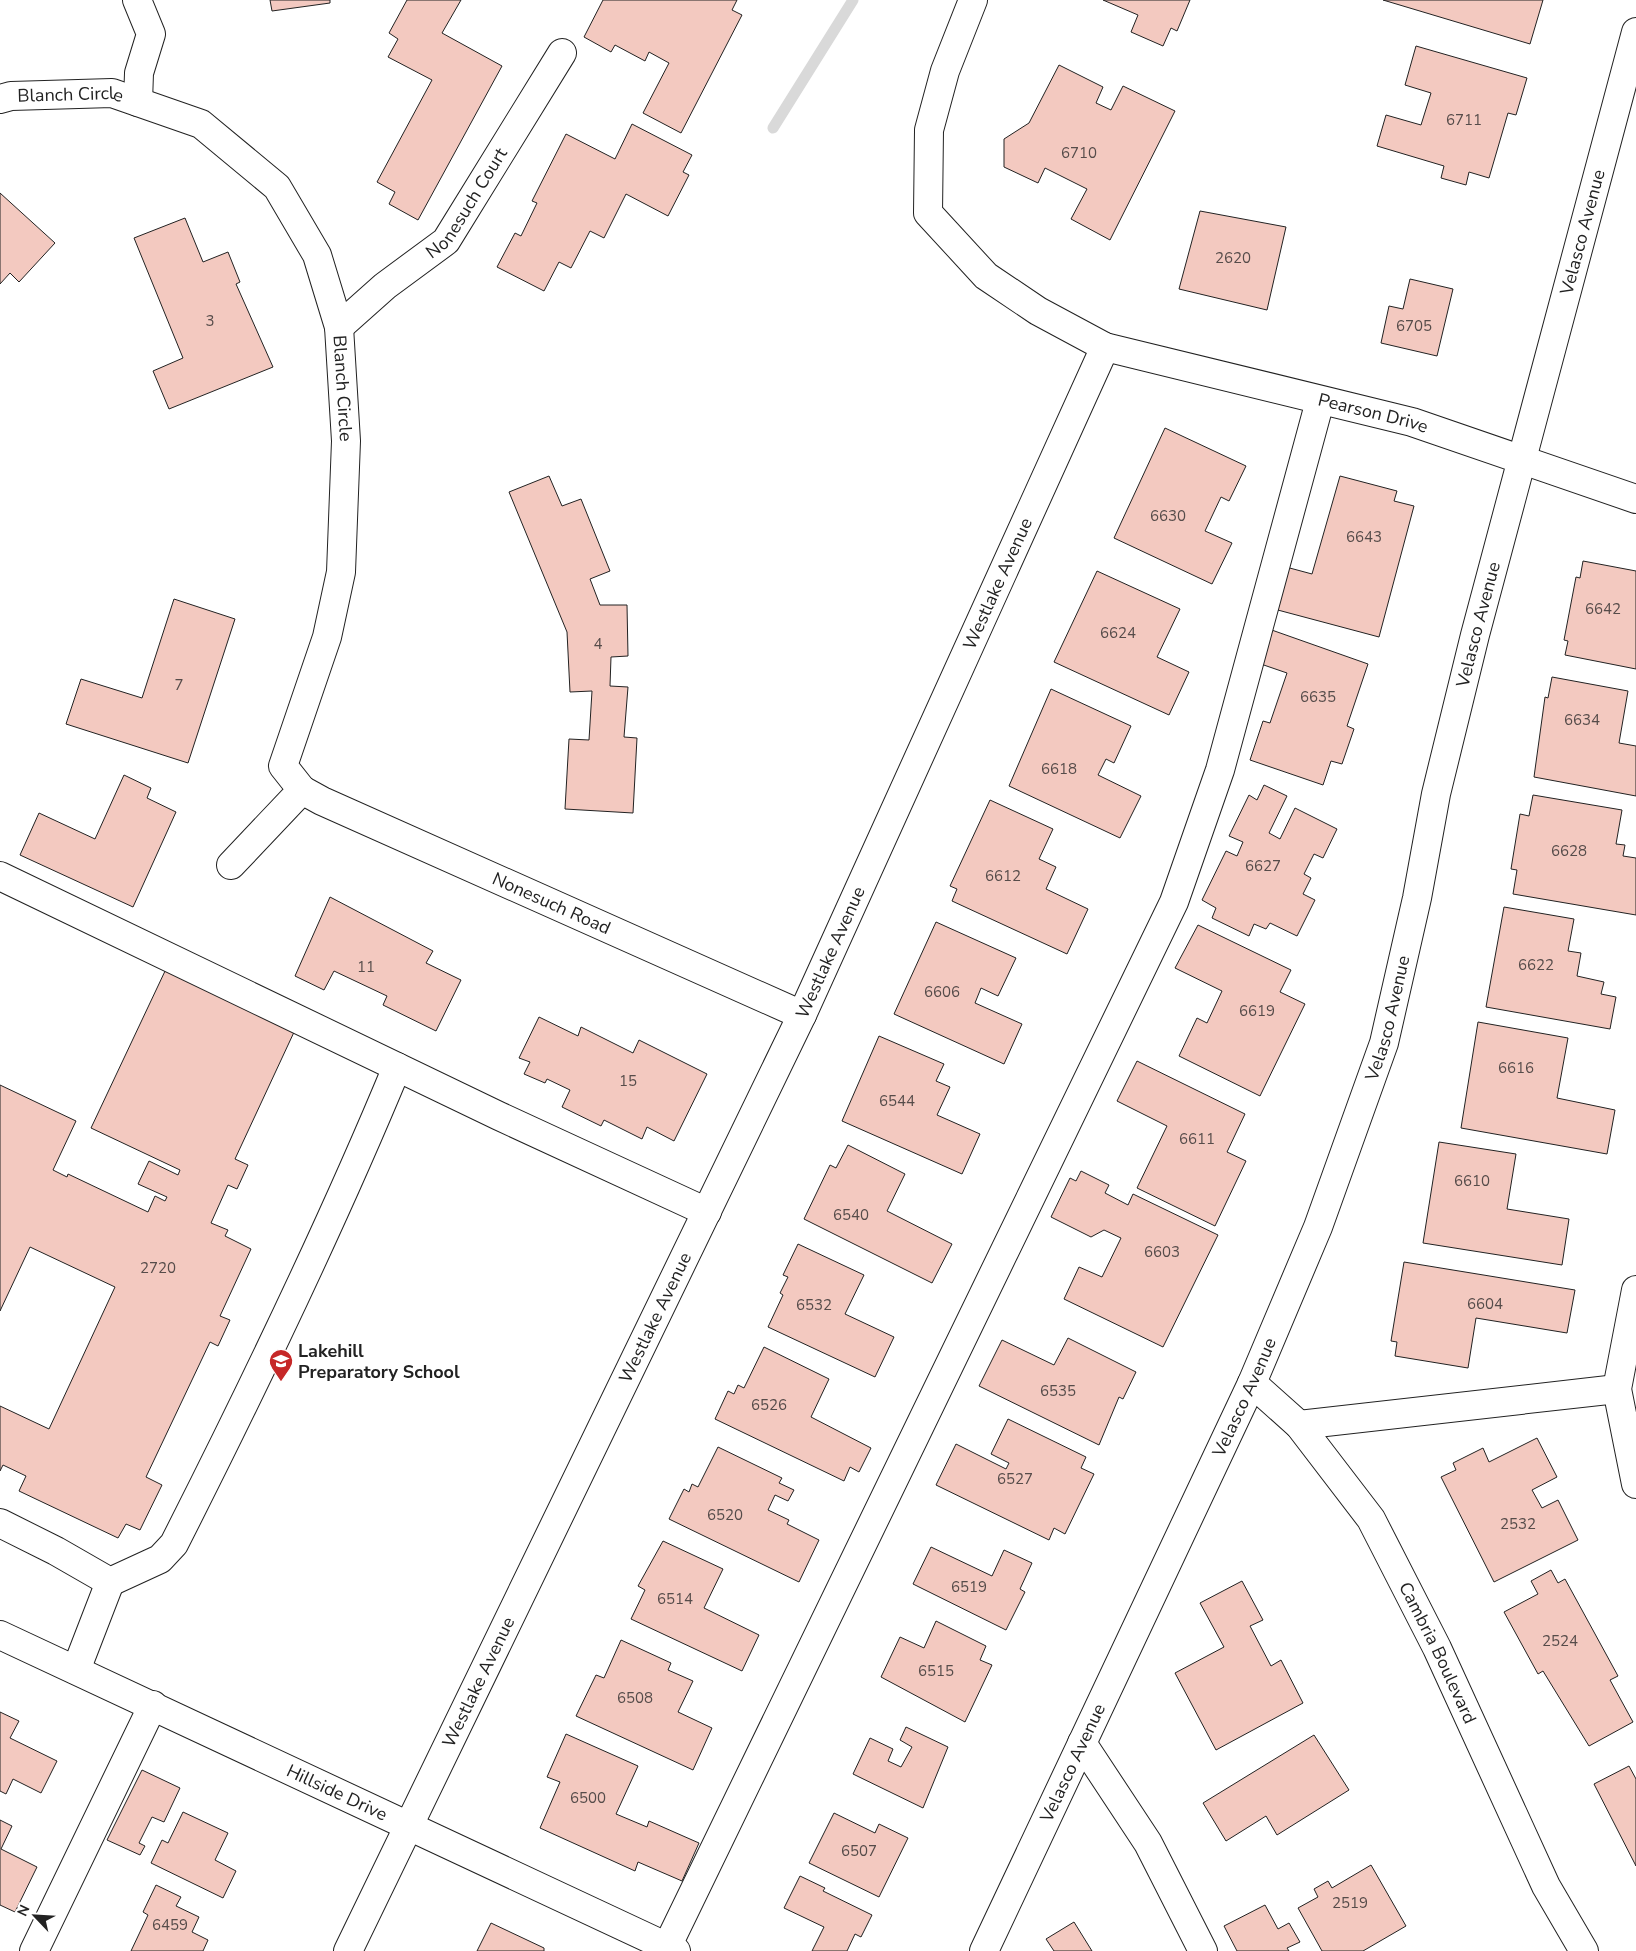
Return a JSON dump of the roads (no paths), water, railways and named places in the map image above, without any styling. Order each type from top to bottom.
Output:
[{"type":"street","points":[[137,0],[151,34],[139,72],[138,102]]},
{"type":"street","points":[[973,0],[945,71],[929,130],[928,213],[986,276],[1038,311],[1105,347]]},
{"type":"street","name":"Velasco Avenue","points":[[984,1951],[1252,1383],[1318,1227],[1384,1043],[1417,898],[1436,794],[1522,460],[1636,32]]},
{"type":"street","name":"Nonesuch Court","points":[[339,327],[384,286],[446,241],[562,53]]},
{"type":"street","name":"Blanch Circle","points":[[0,100],[10,96],[112,93],[201,124],[277,187],[317,255],[339,327],[346,441],[341,572],[327,637],[283,766],[302,790]]},
{"type":"street","name":"Pearson Drive","points":[[1105,347],[1412,422],[1636,499]]},
{"type":"street","name":"Westlake Avenue","points":[[348,1951],[802,1015],[1105,347]]},
{"type":"street","points":[[669,1950],[1174,902],[1220,770],[1320,401]]},
{"type":"street","points":[[231,865],[302,790]]},
{"type":"street","name":"Nonesuch Road","points":[[302,790],[322,801],[802,1015]]},
{"type":"street","points":[[0,876],[397,1067],[707,1212]]},
{"type":"street","points":[[76,1670],[110,1582],[160,1559],[174,1544],[235,1424],[371,1129],[397,1067]]},
{"type":"street","points":[[1636,1290],[1617,1389],[1636,1484]]},
{"type":"street","name":"Cambria Boulevard","points":[[1252,1383],[1299,1425],[1371,1519],[1437,1648],[1546,1886],[1584,1951]]},
{"type":"street","points":[[1299,1425],[1617,1389]]},
{"type":"street","points":[[0,1524],[56,1551],[110,1582]]},
{"type":"street","name":"Hillside Drive","points":[[0,1635],[408,1825],[669,1950]]},
{"type":"street","points":[[34,1951],[153,1705]]},
{"type":"street","points":[[1082,1743],[1148,1843],[1203,1951]]},
{"type":"waterway","points":[[773,128],[853,0]]},
{"type":"place","name":"Lakehill Preparatory School","points":[[281,1382]]}]
